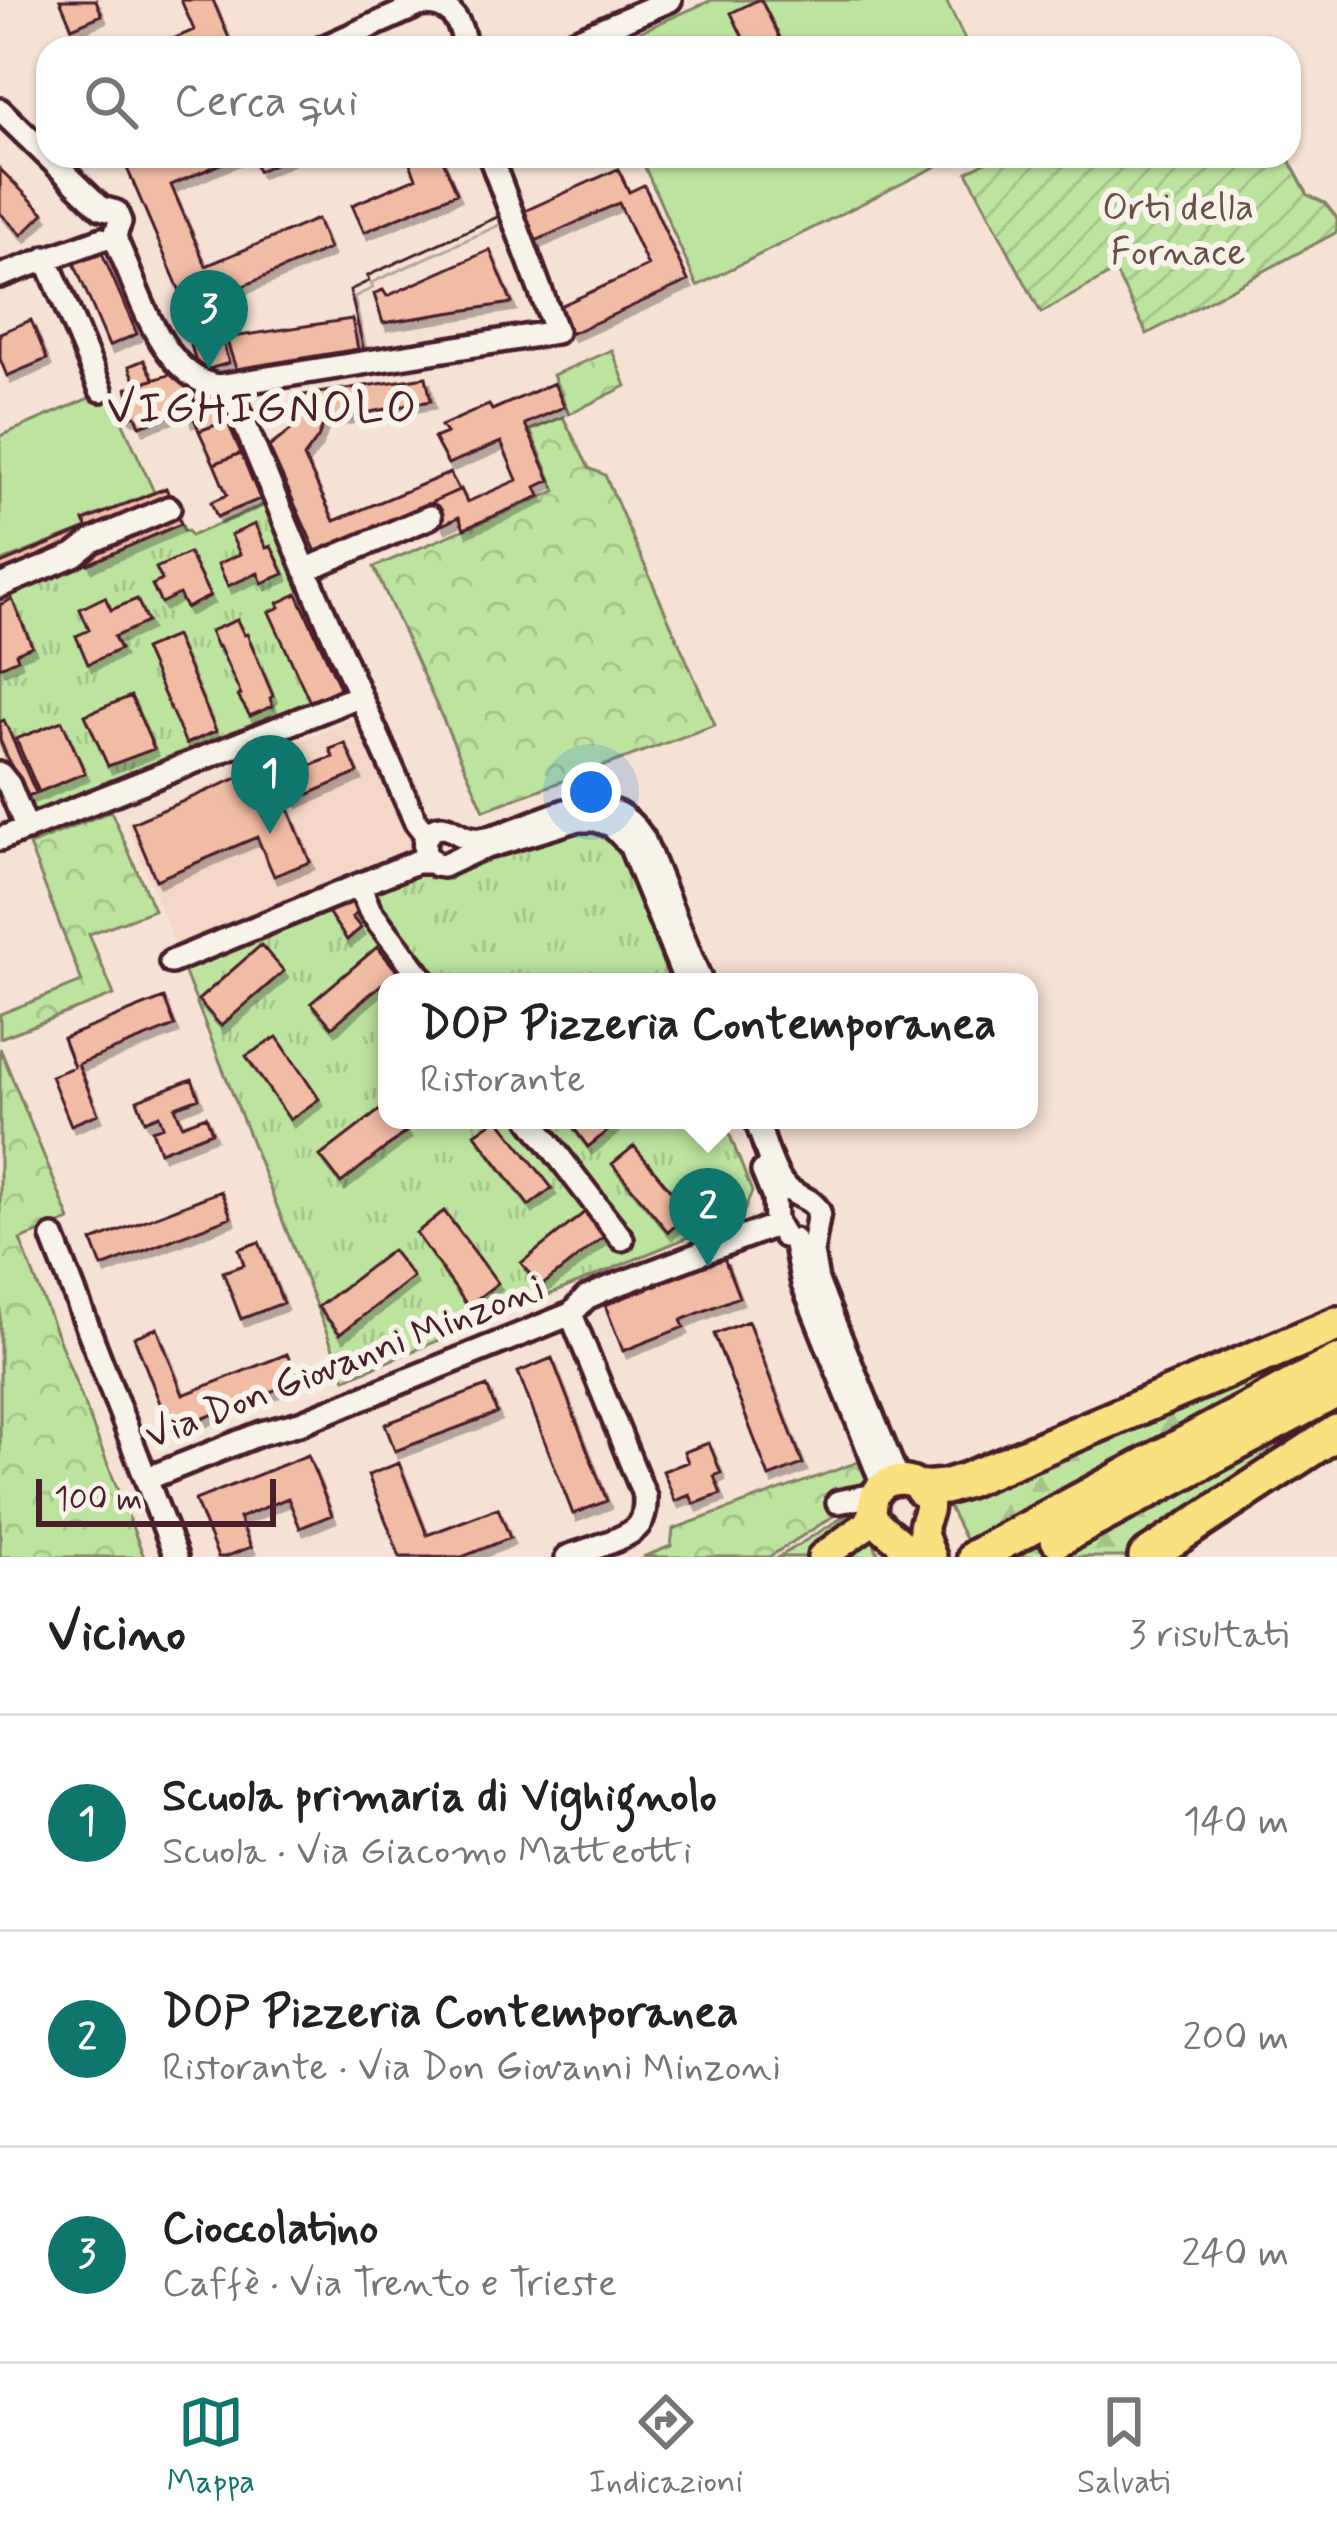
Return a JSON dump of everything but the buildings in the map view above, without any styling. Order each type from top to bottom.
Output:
[{"type":"highway","points":[[890,1494],[968,1480],[1337,1324]]},
{"type":"highway","points":[[1022,1549],[1337,1362]]},
{"type":"highway","points":[[975,1557],[1022,1549],[1337,1390]]},
{"type":"highway","points":[[1146,1557],[1337,1432]]},
{"type":"main road","points":[[822,1557],[861,1531],[890,1494]]},
{"type":"main road","points":[[890,1494],[879,1526],[902,1542],[910,1557]]},
{"type":"main road","points":[[890,1494],[929,1508],[923,1529],[932,1557]]},
{"type":"street","points":[[586,36],[670,0]]},
{"type":"street","points":[[350,36],[427,3],[442,4],[458,23],[462,36]]},
{"type":"street","points":[[411,10],[430,11],[449,36]]},
{"type":"street","points":[[0,110],[36,139]]},
{"type":"street","points":[[66,168],[168,355],[204,384],[229,386],[556,332],[494,168]]},
{"type":"street","points":[[4,268],[46,258],[99,227]]},
{"type":"street","points":[[46,258],[101,390]]},
{"type":"street","points":[[229,386],[425,845],[443,866],[451,865],[460,847]]},
{"type":"street","points":[[0,586],[169,508]]},
{"type":"street","points":[[305,570],[430,517]]},
{"type":"street","points":[[0,839],[359,696]]},
{"type":"street","points":[[0,774],[28,829]]},
{"type":"street","points":[[460,847],[576,820],[604,822],[644,838],[697,973]]},
{"type":"street","points":[[172,962],[359,885],[425,845],[443,827],[451,828],[460,847]]},
{"type":"street","points":[[630,832],[683,973]]},
{"type":"street","points":[[359,885],[370,911],[418,973]]},
{"type":"street","points":[[538,1129],[622,1239]]},
{"type":"street","points":[[745,1129],[780,1233],[804,1237]]},
{"type":"street","points":[[760,1129],[779,1179],[816,1206],[820,1219],[804,1237]]},
{"type":"street","points":[[776,1217],[786,1198],[796,1195]]},
{"type":"street","name":"Via Don Giovanni Minzoni","points":[[146,1479],[571,1314],[586,1298],[605,1289],[776,1217]]},
{"type":"street","name":"Via Don Giovanni Minzoni","points":[[53,1237],[176,1557]]},
{"type":"street","points":[[804,1237],[890,1494],[838,1502]]},
{"type":"street","name":"Via Don Giovanni Minzoni","points":[[567,1557],[629,1533],[645,1513],[645,1497],[571,1314]]},
{"type":"shaded area","points":[[360,717],[409,830],[408,854],[175,945],[126,822],[243,772],[241,763]]},
{"type":"green space","points":[[712,0],[946,0],[963,36],[630,36]]},
{"type":"green space","points":[[645,168],[933,168],[697,286]]},
{"type":"green space","name":"Orti della Fornace","points":[[974,168],[1293,168],[1308,195],[1325,203],[1337,218],[1337,232],[1147,334],[1115,271],[1041,313],[967,172]]},
{"type":"green space","points":[[612,350],[626,386],[569,414],[553,375]]},
{"type":"green space","points":[[108,390],[154,492],[84,520],[87,528],[0,562],[0,436]]},
{"type":"green space","points":[[563,417],[589,468],[605,475],[715,725],[484,810],[374,567],[556,491],[530,430]]},
{"type":"green space","points":[[166,488],[184,531],[191,536],[265,504],[347,684],[340,695],[30,815],[0,743],[0,564],[87,528],[84,521]]},
{"type":"green space","points":[[111,811],[154,910],[89,934],[114,995],[0,1038],[0,1014],[82,982],[29,845]]},
{"type":"green space","points":[[567,829],[609,841],[620,852],[667,973],[378,973],[378,1129],[728,1129],[752,1192],[742,1215],[345,1379],[183,968],[354,898],[376,907],[375,894],[383,886],[423,870],[430,878],[450,879],[465,863]]},
{"type":"green space","points":[[0,1048],[70,1220],[20,1240],[144,1557],[0,1557]]},
{"type":"green space","points":[[1337,1339],[1337,1422],[1133,1557],[974,1557],[948,1505]]},
{"type":"green space","points":[[858,1462],[873,1491],[769,1557],[643,1557],[671,1546],[673,1529]]},
{"type":"green space","points":[[861,1506],[879,1557],[779,1557]]},
{"type":"place","name":"Cioccolatino","points":[[209,369]]},
{"type":"place","name":"Scuola primaria di Vighignolo","points":[[270,834]]},
{"type":"place","name":"DOP Pizzeria Contemporanea","points":[[708,1267]]},
{"type":"district","name":"VIGHIGNOLO","points":[[263,409]]}]
